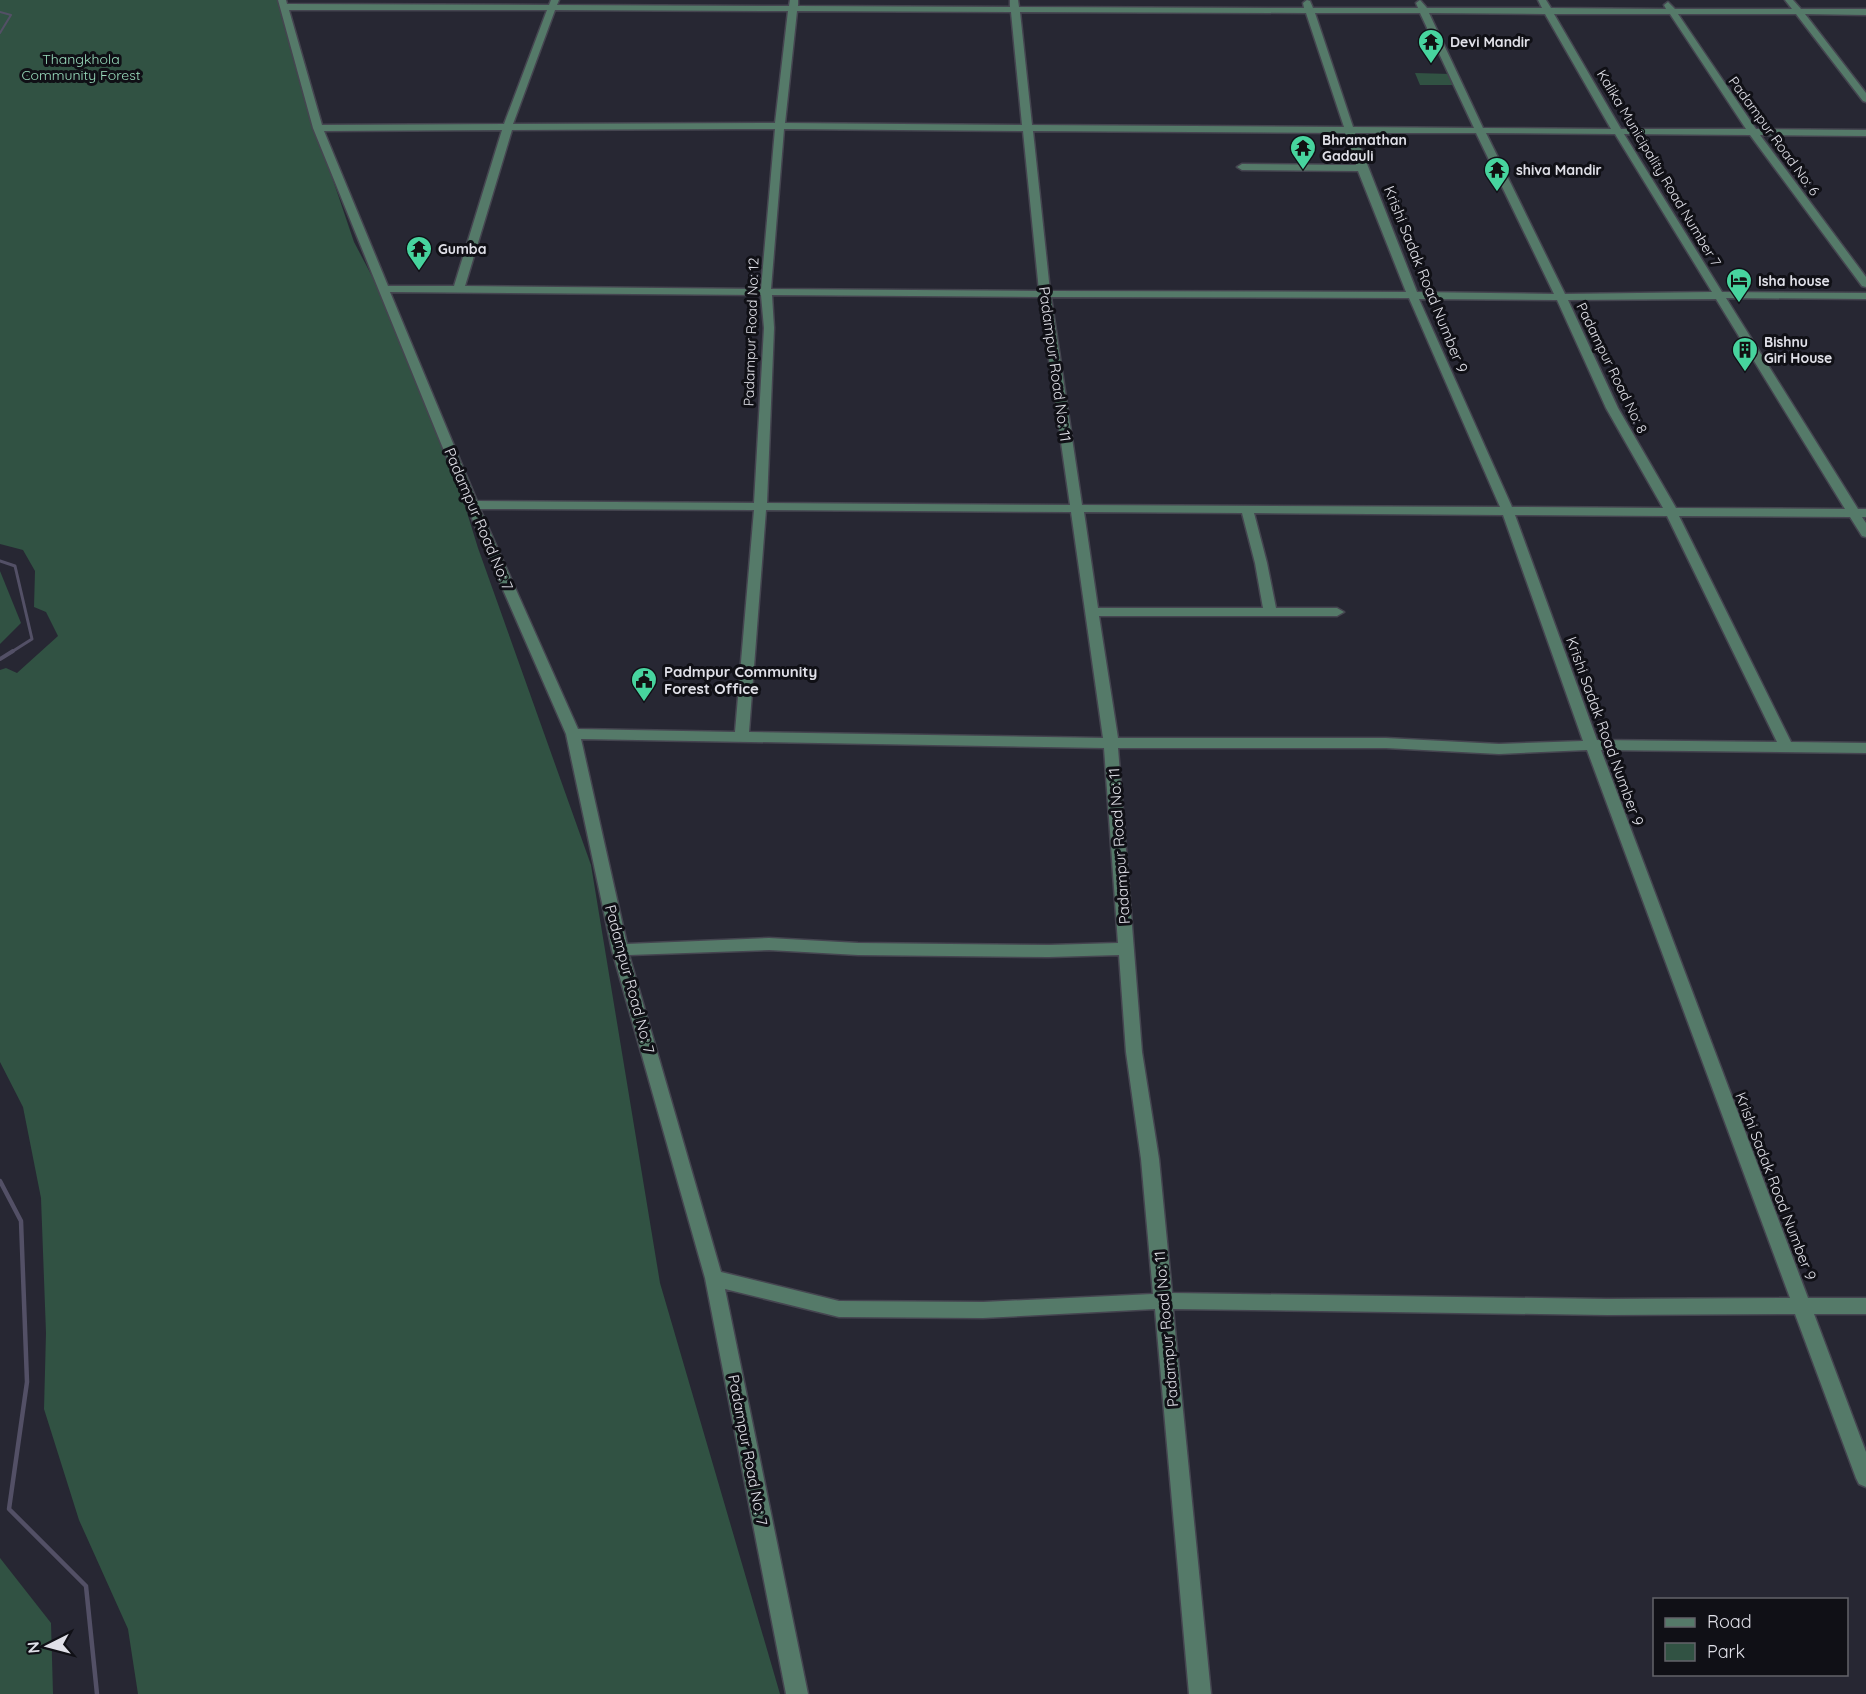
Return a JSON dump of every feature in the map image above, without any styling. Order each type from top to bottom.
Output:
[{"type":"street","name":"Kalika Municipality Road Number 7","points":[[1542,0],[1617,132],[1860,513],[1866,533]]},
{"type":"street","name":"Padampur Road No: 6","points":[[1665,0],[1737,111],[1755,132],[1866,284]]},
{"type":"street","points":[[1789,0],[1866,99]]},
{"type":"street","points":[[283,3],[1421,5],[1549,12],[1672,10],[1866,12]]},
{"type":"street","name":"Padampur Road No: 7","points":[[283,3],[318,128],[472,505],[573,734],[620,950],[714,1278],[797,1694]]},
{"type":"street","points":[[459,289],[508,126],[554,4]]},
{"type":"street","name":"Padampur Road No: 12","points":[[742,737],[754,610],[769,328],[766,291],[778,128],[793,4]]},
{"type":"street","name":"Padampur Road No: 11","points":[[1014,5],[1045,294],[1112,743],[1134,1052],[1150,1159],[1200,1694]]},
{"type":"street","name":"Krishi Sadak Road Number 9","points":[[1308,5],[1362,168],[1412,294],[1508,512],[1592,745],[1804,1306],[1866,1478]]},
{"type":"street","name":"Padampur Road No: 8","points":[[1421,5],[1612,408],[1671,512],[1786,746]]},
{"type":"street","points":[[318,128],[508,126],[1866,133]]},
{"type":"street","points":[[1242,168],[1362,168]]},
{"type":"street","points":[[385,289],[1294,296],[1412,294],[1561,297],[1798,294],[1866,296]]},
{"type":"street","points":[[472,505],[1860,513]]},
{"type":"street","points":[[1247,509],[1261,563],[1270,613]]},
{"type":"street","points":[[1092,612],[1337,612]]},
{"type":"street","points":[[573,734],[1112,743],[1386,743],[1499,749],[1592,745],[1866,748]]},
{"type":"street","points":[[620,950],[794,945],[869,949],[1049,951],[1127,949]]},
{"type":"street","points":[[714,1278],[839,1309],[983,1310],[1163,1301],[1607,1307],[1866,1306]]},
{"type":"green space","name":"Thangkhola Community Forest","points":[[0,0],[281,0],[313,121],[354,242],[425,377],[478,548],[591,865],[660,1283],[780,1694],[138,1694],[128,1629],[79,1520],[44,1409],[46,1333],[41,1198],[23,1107],[0,1062],[0,670],[6,668],[17,673],[58,636],[46,612],[34,607],[35,571],[23,550],[0,544]]},
{"type":"green space","points":[[1415,73],[1451,74],[1456,85],[1420,85]]},
{"type":"green space","points":[[0,571],[21,623],[0,644]]},
{"type":"green space","points":[[0,1558],[51,1623],[53,1694],[0,1694]]},
{"type":"waterway","points":[[0,12],[11,15],[0,33]]},
{"type":"waterway","points":[[0,561],[15,566],[32,639],[10,653]]},
{"type":"waterway","points":[[0,659],[13,651]]},
{"type":"waterway","points":[[0,1181],[21,1221],[27,1382],[9,1509],[86,1586],[97,1694]]},
{"type":"place","name":"Devi Mandir","points":[[1431,65]]},
{"type":"place","name":"Bhramathan Gadauli","points":[[1303,171]]},
{"type":"place","name":"shiva Mandir","points":[[1497,193]]},
{"type":"place","name":"Gumba","points":[[419,272]]},
{"type":"place","name":"Isha house","points":[[1739,304]]},
{"type":"place","name":"Bishnu Giri House","points":[[1745,373]]},
{"type":"place","name":"Padmpur Community Forest Office","points":[[644,703]]}]
